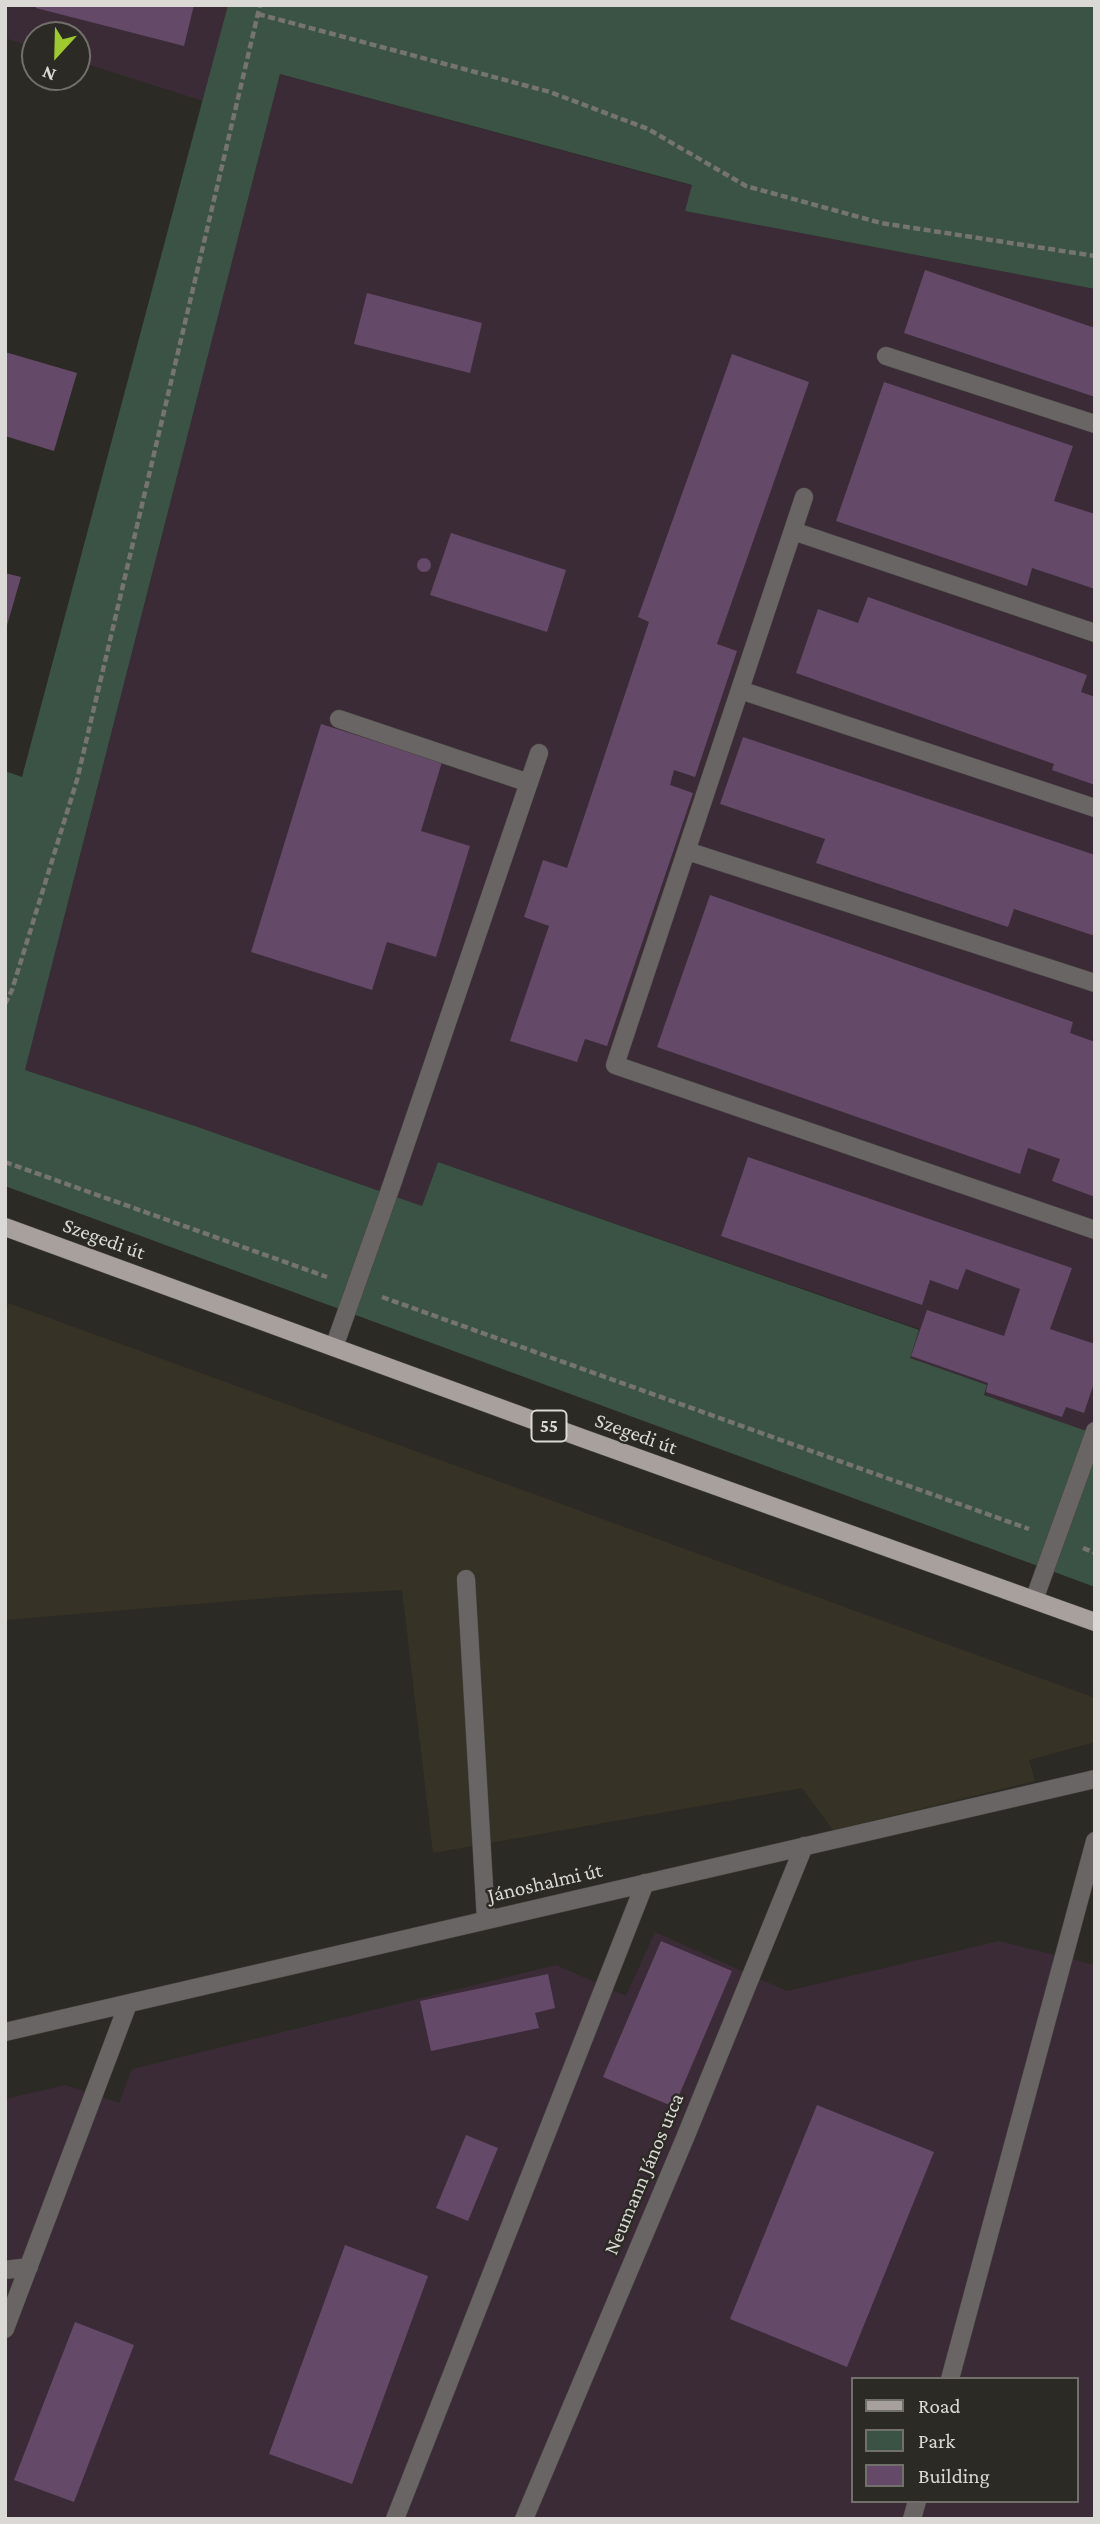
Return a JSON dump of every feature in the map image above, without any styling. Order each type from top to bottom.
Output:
[{"type":"main road","name":"Szegedi út","points":[[5,1227],[1095,1622]]},
{"type":"street","points":[[886,356],[1095,424]]},
{"type":"street","points":[[804,497],[615,1065],[1095,1230]]},
{"type":"street","points":[[793,531],[1095,633]]},
{"type":"street","points":[[740,690],[1095,808]]},
{"type":"street","points":[[339,719],[529,783]]},
{"type":"street","points":[[334,1347],[539,753]]},
{"type":"street","points":[[687,851],[1095,983]]},
{"type":"street","points":[[1034,1600],[1095,1430]]},
{"type":"street","points":[[466,1579],[486,1920]]},
{"type":"street","name":"Jánoshalmi út","points":[[5,2032],[1095,1779]]},
{"type":"street","points":[[951,2377],[1095,1841]]},
{"type":"street","name":"Neumann János utca","points":[[524,2519],[680,2150],[804,1846]]},
{"type":"street","points":[[394,2519],[645,1883]]},
{"type":"street","points":[[5,2329],[128,2004]]},
{"type":"street","points":[[5,2270],[29,2267]]},
{"type":"path","points":[[5,1003],[12,990],[77,780],[260,5]]},
{"type":"path","points":[[258,15],[550,92],[649,129],[746,186],[881,223],[1095,256]]},
{"type":"path","points":[[5,1162],[1095,1552]]},
{"type":"shaded area","points":[[5,5],[228,5],[203,101],[91,65],[91,21],[21,21],[21,43],[5,38]]},
{"type":"shaded area","points":[[280,74],[693,186],[685,211],[1095,289],[1095,1434],[984,1395],[987,1385],[909,1358],[919,1329],[438,1162],[422,1206],[195,1126],[25,1070]]},
{"type":"shaded area","points":[[8,1303],[1095,1698],[1095,1742],[1029,1760],[1035,1781],[833,1830],[802,1788],[433,1853],[402,1590],[305,1595],[5,1620],[5,1322]]},
{"type":"shaded area","points":[[655,1932],[787,1991],[999,1941],[1095,1965],[1095,2519],[5,2519],[5,2099],[65,2085],[119,2103],[132,2069],[556,1965],[626,1996]]},
{"type":"green space","points":[[228,5],[1095,5],[1095,289],[685,211],[692,185],[280,74],[25,1070],[195,1126],[422,1206],[438,1162],[919,1330],[910,1358],[987,1385],[984,1395],[1095,1434],[1095,1587],[5,1186],[5,771],[22,777]]},
{"type":"building","points":[[36,5],[194,5],[184,46],[36,8]]},
{"type":"building","points":[[925,270],[1095,328],[1095,397],[904,333]]},
{"type":"building","points":[[367,293],[482,323],[470,373],[354,344]]},
{"type":"building","points":[[5,352],[77,373],[54,451],[5,436]]},
{"type":"building","points":[[732,354],[809,382],[717,644],[737,651],[695,777],[674,770],[670,785],[693,793],[607,1046],[585,1039],[577,1062],[510,1041],[549,926],[524,917],[543,860],[567,868],[649,622],[638,617]]},
{"type":"building","points":[[884,382],[1073,446],[1054,501],[1095,514],[1095,589],[1032,568],[1027,586],[836,521]]},
{"type":"building","points":[[451,533],[566,570],[547,632],[430,595]]},
{"type":"building","points":[[424,558],[429,560],[429,570],[424,572],[419,570],[417,565],[419,560]]},
{"type":"building","points":[[5,573],[21,577],[6,629],[5,629]]},
{"type":"building","points":[[868,597],[1087,675],[1081,692],[1095,697],[1095,785],[1052,770],[1054,764],[796,673],[818,609],[858,623]]},
{"type":"building","points":[[321,724],[442,762],[421,831],[470,846],[436,957],[387,942],[372,990],[251,952]]},
{"type":"building","points":[[743,737],[1095,855],[1095,936],[1014,909],[1008,927],[816,863],[825,839],[720,804]]},
{"type":"building","points":[[710,895],[1073,1022],[1070,1033],[1095,1042],[1095,1197],[1052,1181],[1060,1159],[1028,1148],[1020,1174],[657,1047]]},
{"type":"building","points":[[748,1157],[1072,1268],[1050,1329],[1095,1344],[1095,1380],[1084,1413],[1066,1407],[1062,1417],[986,1392],[988,1383],[911,1356],[927,1310],[1004,1336],[1020,1289],[966,1269],[958,1290],[930,1280],[922,1305],[721,1236]]},
{"type":"building","points":[[661,1941],[732,1971],[674,2107],[603,2077]]},
{"type":"building","points":[[548,1974],[555,2008],[535,2013],[539,2028],[431,2051],[420,2001]]},
{"type":"building","points":[[817,2105],[934,2152],[847,2367],[730,2319]]},
{"type":"building","points":[[466,2135],[498,2148],[468,2221],[436,2208]]},
{"type":"building","points":[[345,2245],[428,2276],[352,2484],[269,2454]]},
{"type":"building","points":[[75,2322],[134,2345],[74,2502],[14,2480]]}]
